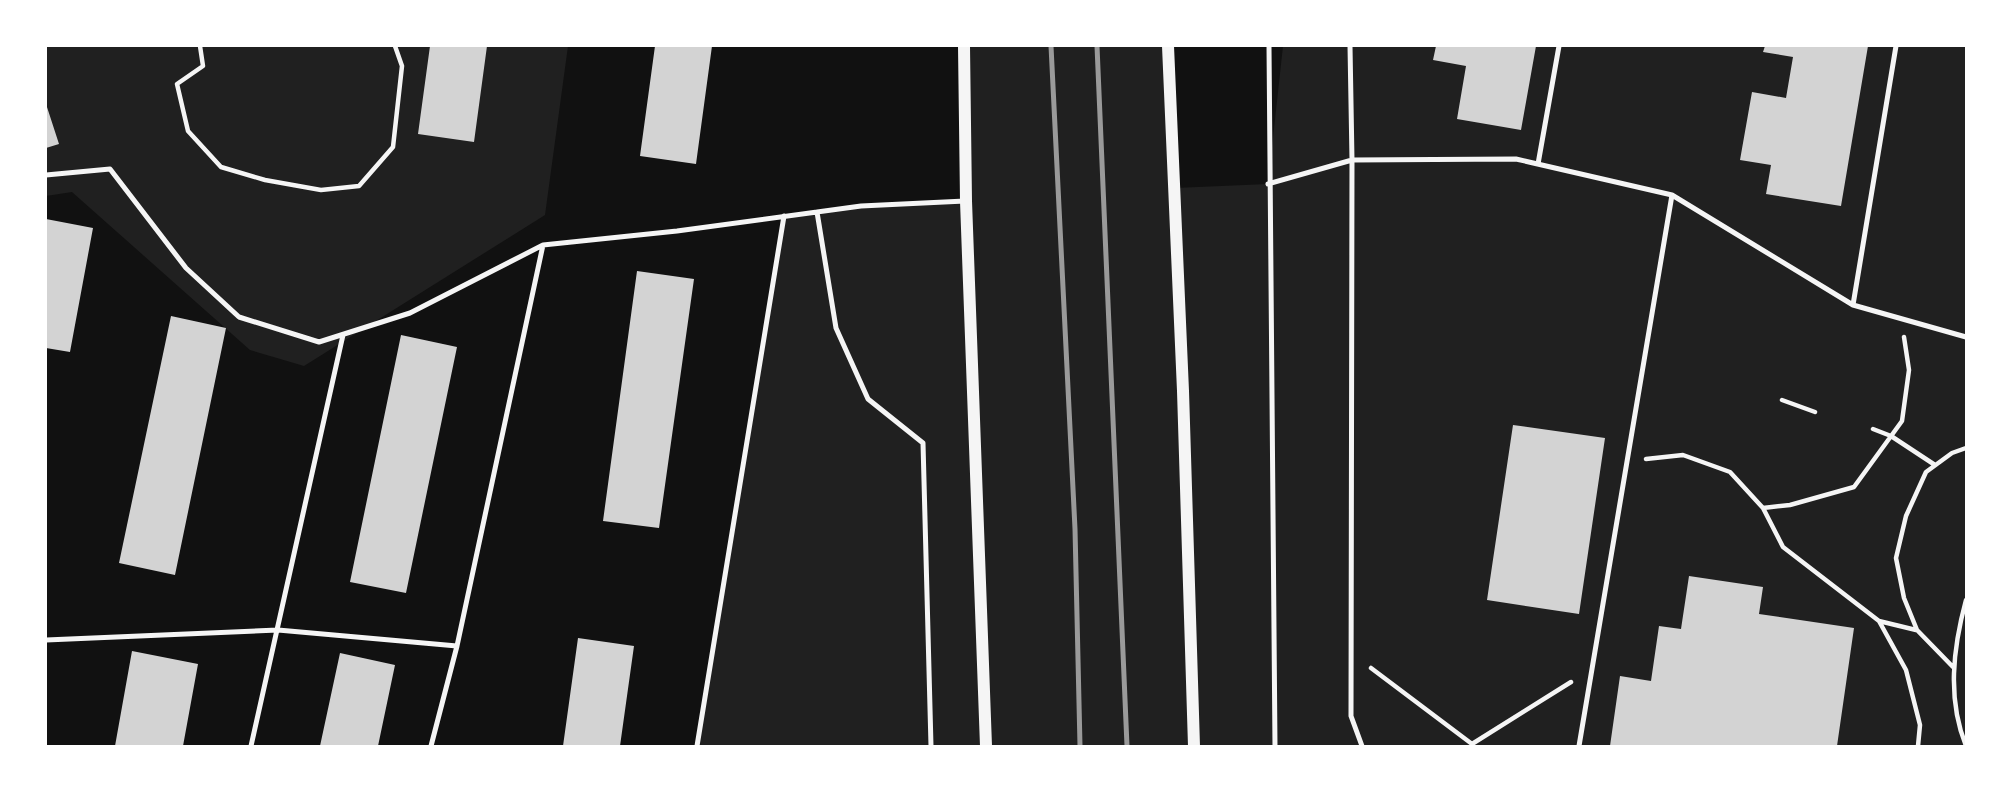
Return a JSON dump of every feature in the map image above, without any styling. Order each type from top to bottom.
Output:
[{"type":"street","points":[[964,46],[966,201],[986,747]]},
{"type":"street","points":[[1168,46],[1183,391],[1194,747]]},
{"type":"lane","points":[[1269,46],[1268,184],[1275,747]]},
{"type":"lane","points":[[1350,46],[1351,716],[1362,747]]},
{"type":"lane","points":[[1538,164],[1559,46]]},
{"type":"lane","points":[[1853,305],[1896,46]]},
{"type":"lane","points":[[1268,184],[1352,160],[1516,159],[1672,195],[1853,305],[1966,337]]},
{"type":"lane","points":[[46,176],[110,169],[186,268],[239,317],[319,342],[410,313],[543,245],[861,206],[966,201]]},
{"type":"lane","points":[[1579,747],[1672,195]]},
{"type":"lane","points":[[817,212],[836,328],[868,399],[923,443],[931,747]]},
{"type":"lane","points":[[697,747],[784,216]]},
{"type":"lane","points":[[431,747],[457,646],[543,245]]},
{"type":"lane","points":[[251,747],[343,335]]},
{"type":"lane","points":[[46,640],[278,630],[457,646]]},
{"type":"path","points":[[200,46],[203,66],[177,84],[188,131],[220,167],[265,180],[321,190],[359,186],[393,147],[402,66],[395,46]]},
{"type":"path","points":[[1763,508],[1790,505],[1854,487],[1902,421],[1909,370],[1901,318]]},
{"type":"path","points":[[1782,400],[1815,412]]},
{"type":"path","points":[[1873,429],[1891,436],[1936,465]]},
{"type":"path","points":[[1953,667],[1917,630],[1904,598],[1896,558],[1906,516],[1926,472],[1952,453],[1966,448]]},
{"type":"path","points":[[1626,467],[1647,458],[1683,455],[1730,472],[1763,508],[1783,547],[1879,621],[1906,670],[1920,725],[1919,747]]},
{"type":"path","points":[[1966,600],[1958,629],[1953,667],[1957,725],[1966,747]]},
{"type":"path","points":[[1879,621],[1917,630]]},
{"type":"path","points":[[1351,653],[1472,745],[1592,669]]},
{"type":"shaded area","points":[[46,46],[568,46],[545,215],[304,366],[250,350],[72,192],[46,196]]},
{"type":"shaded area","points":[[961,46],[1168,46],[1175,188],[1268,184],[1283,46],[1966,46],[1966,746],[697,746],[784,216],[861,206],[966,201]]},
{"type":"building","points":[[430,46],[487,46],[474,142],[418,134]]},
{"type":"building","points":[[655,46],[712,46],[696,164],[640,156]]},
{"type":"building","points":[[1436,46],[1536,46],[1521,130],[1457,119],[1466,66],[1433,60]]},
{"type":"building","points":[[1765,46],[1868,46],[1841,206],[1766,194],[1771,165],[1740,160],[1752,92],[1786,98],[1793,57],[1763,52]]},
{"type":"building","points":[[46,104],[59,144],[46,148]]},
{"type":"building","points":[[46,219],[93,228],[70,352],[46,348]]},
{"type":"building","points":[[637,271],[694,279],[659,528],[603,521]]},
{"type":"building","points":[[171,316],[226,328],[175,575],[119,563]]},
{"type":"building","points":[[401,335],[457,347],[406,593],[350,582]]},
{"type":"building","points":[[1513,425],[1605,438],[1579,614],[1487,600]]},
{"type":"building","points":[[1689,576],[1763,587],[1759,614],[1854,628],[1837,746],[1610,746],[1620,676],[1651,681],[1659,626],[1681,629]]},
{"type":"building","points":[[578,638],[634,646],[620,746],[563,746]]},
{"type":"building","points":[[132,651],[198,664],[183,746],[115,746]]},
{"type":"building","points":[[340,653],[395,665],[378,746],[320,746]]},
{"type":"railway","points":[[1051,46],[1075,529],[1080,746]]},
{"type":"railway","points":[[1097,46],[1127,746]]}]
